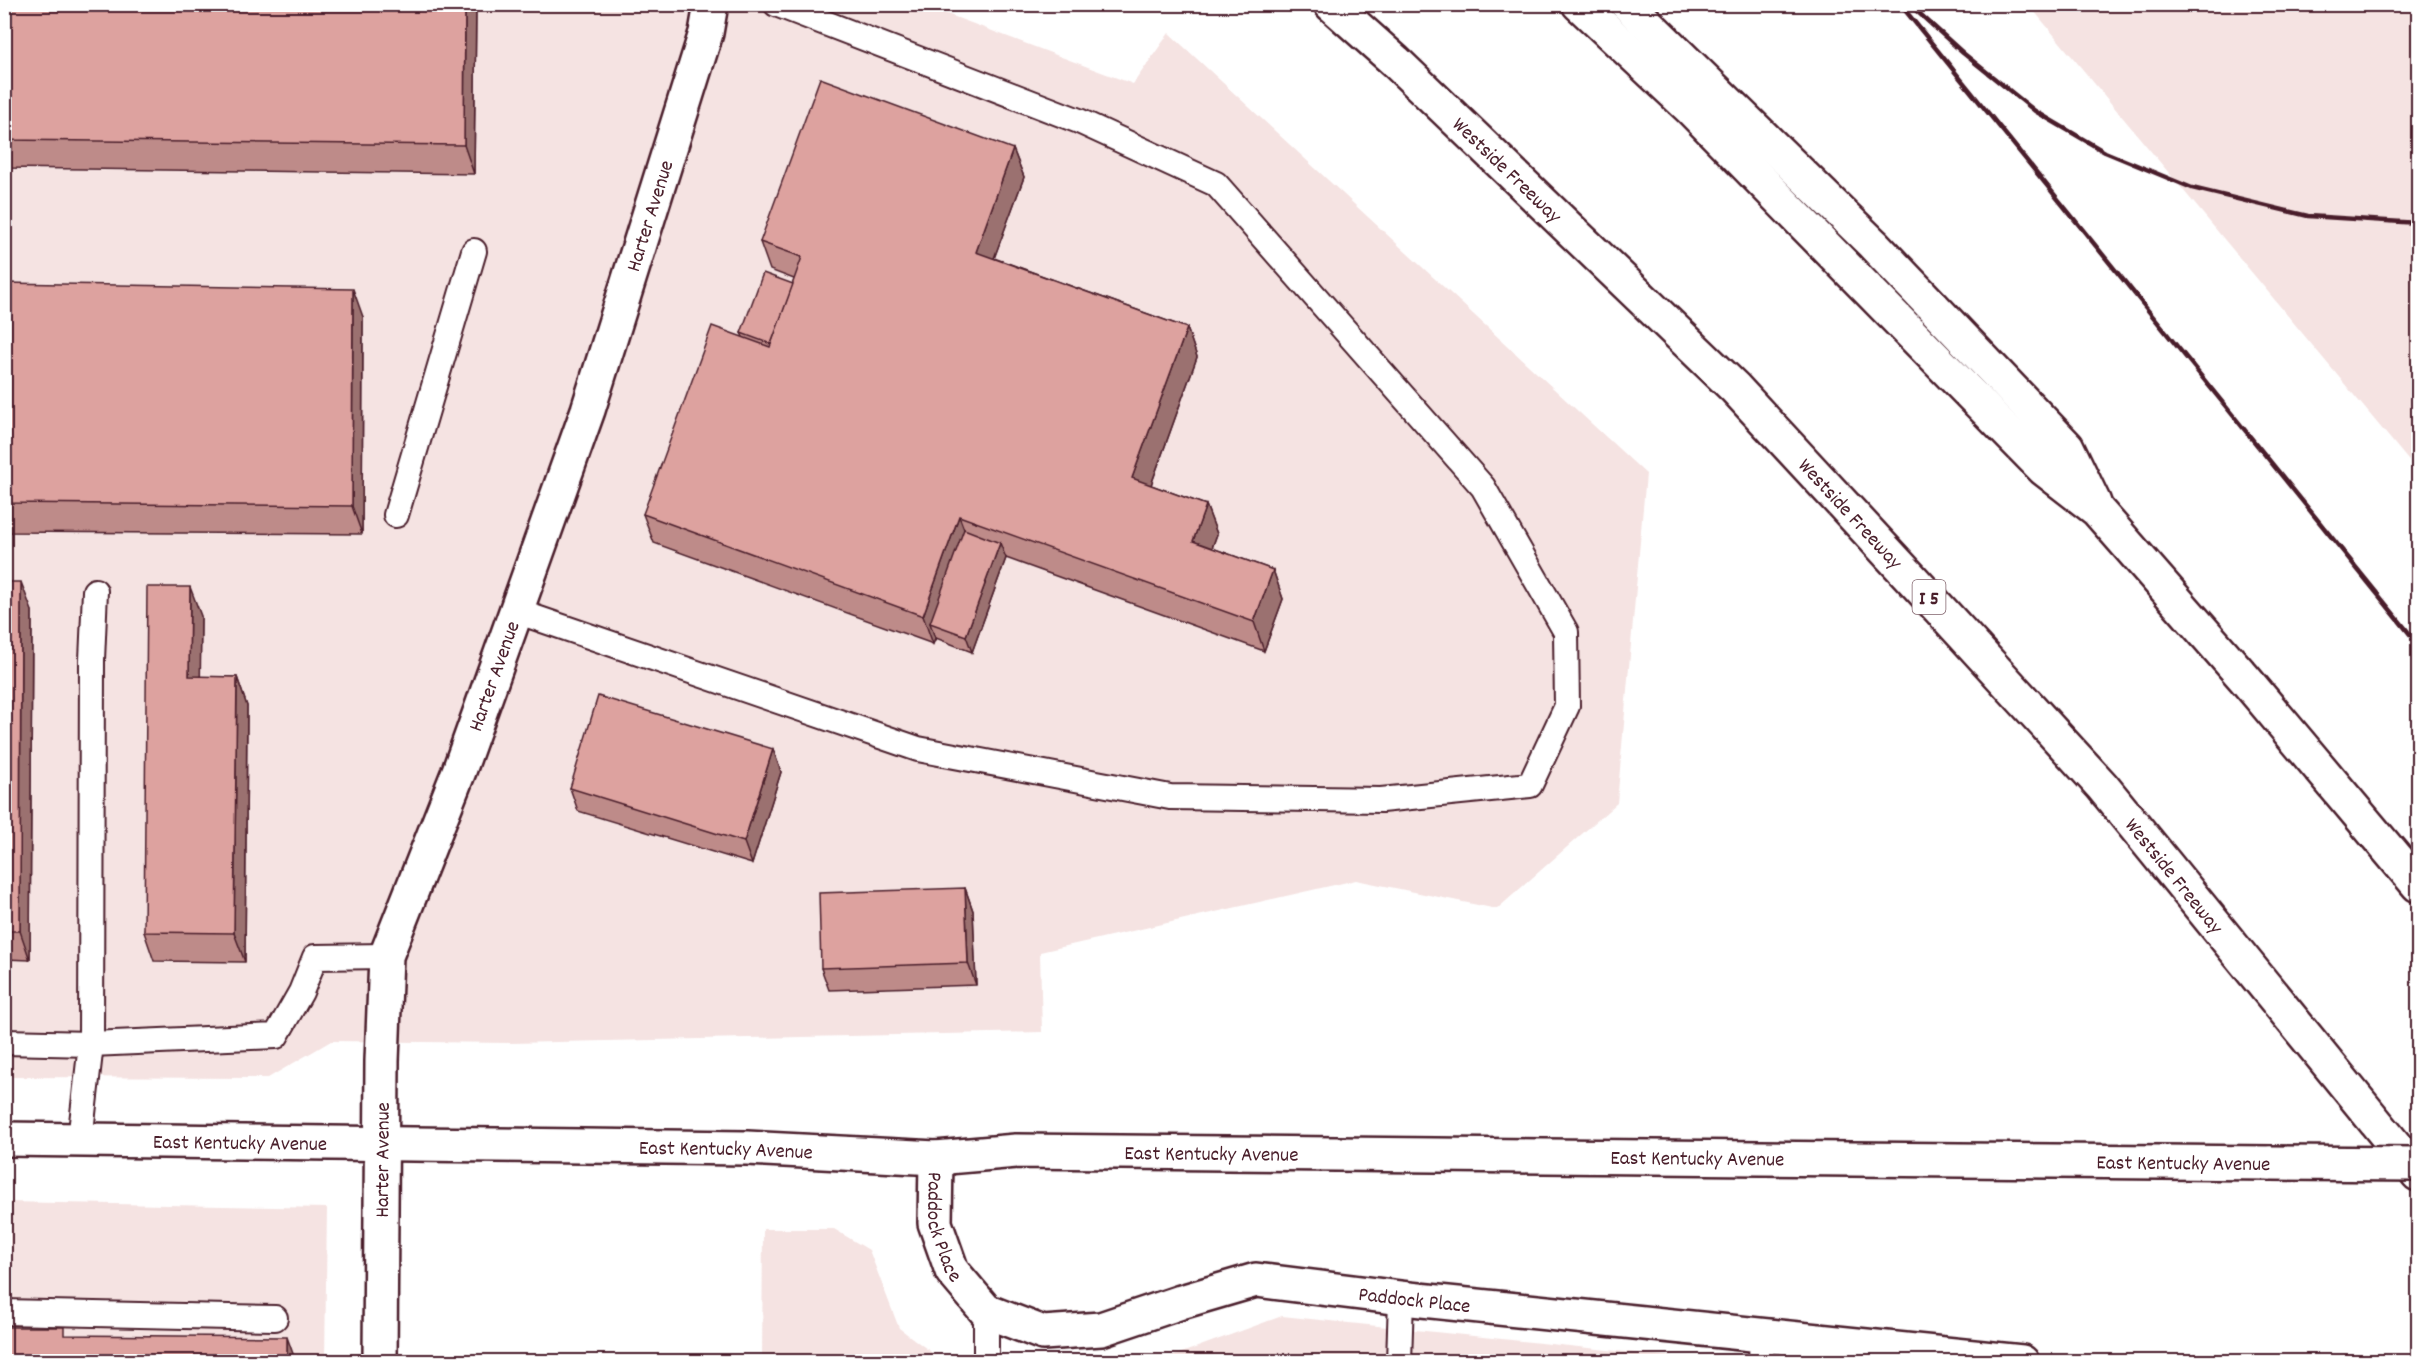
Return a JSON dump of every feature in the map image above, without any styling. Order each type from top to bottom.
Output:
[{"type":"main road","name":"Harter Avenue","points":[[380,1362],[387,956],[459,771],[588,410],[706,33],[711,4]]},
{"type":"main road","points":[[1306,4],[1395,61]]},
{"type":"main road","name":"Westside Freeway","points":[[1331,4],[1395,61],[1735,388],[2102,786],[2418,1174]]},
{"type":"main road","points":[[1579,4],[1691,109],[2044,469],[2097,510],[2245,679],[2418,885]]},
{"type":"main road","points":[[1627,4],[1873,244],[2067,447],[2097,510]]},
{"type":"main road","name":"East Kentucky Avenue","points":[[4,1139],[747,1148],[936,1158],[1028,1151],[2418,1164]]},
{"type":"main road","name":"Paddock Place","points":[[936,1158],[935,1223],[952,1271],[986,1311],[1043,1333],[1101,1329],[1256,1280],[1762,1348],[2022,1362]]},
{"type":"lane","points":[[516,611],[918,749],[1170,797],[1382,800],[1530,785],[1567,706],[1566,632],[1483,487],[1216,184],[1079,121],[776,4]]},
{"type":"lane","points":[[396,515],[474,251]]},
{"type":"lane","points":[[81,1140],[91,1044],[92,671],[95,591]]},
{"type":"lane","points":[[4,1042],[91,1044],[276,1036],[301,992],[315,957],[387,956]]},
{"type":"lane","points":[[1399,1362],[1401,1298]]},
{"type":"lane","points":[[986,1311],[986,1362]]},
{"type":"lane","points":[[4,1312],[275,1318]]},
{"type":"shaded area","points":[[5,5],[923,5],[1133,84],[1169,33],[1646,474],[1617,803],[1497,909],[1356,880],[1040,952],[1042,1032],[511,1043],[331,1041],[268,1078],[5,1077]]},
{"type":"shaded area","points":[[2029,5],[2418,5],[2418,472]]},
{"type":"shaded area","points":[[5,1202],[327,1208],[325,1361],[5,1362]]},
{"type":"shaded area","points":[[763,1229],[834,1229],[869,1250],[899,1328],[943,1361],[762,1361]]},
{"type":"shaded area","points":[[1282,1316],[1712,1361],[1157,1362]]},
{"type":"building","points":[[4,4],[465,4],[464,145],[4,140]]},
{"type":"building","points":[[820,78],[1013,149],[976,252],[1187,328],[1132,478],[1206,505],[1193,541],[1273,570],[1254,622],[959,516],[923,616],[643,514],[712,326],[770,347],[802,257],[760,242]]},
{"type":"building","points":[[763,273],[793,284],[771,344],[741,333]]},
{"type":"building","points":[[4,283],[353,289],[352,506],[4,503]]},
{"type":"building","points":[[964,529],[1000,543],[966,636],[930,623]]},
{"type":"building","points":[[4,582],[21,582],[20,931],[4,931]]},
{"type":"building","points":[[147,587],[190,587],[189,676],[237,677],[234,933],[144,932]]},
{"type":"building","points":[[598,696],[773,749],[744,842],[570,788]]},
{"type":"building","points":[[965,888],[968,963],[821,968],[819,893]]},
{"type":"building","points":[[4,1327],[64,1327],[64,1335],[287,1337],[287,1362],[4,1362]]},
{"type":"railway","points":[[1900,4],[2418,644]]},
{"type":"railway","points":[[1909,4],[1963,53],[2035,111],[2105,152],[2192,188],[2308,216],[2418,223]]}]
